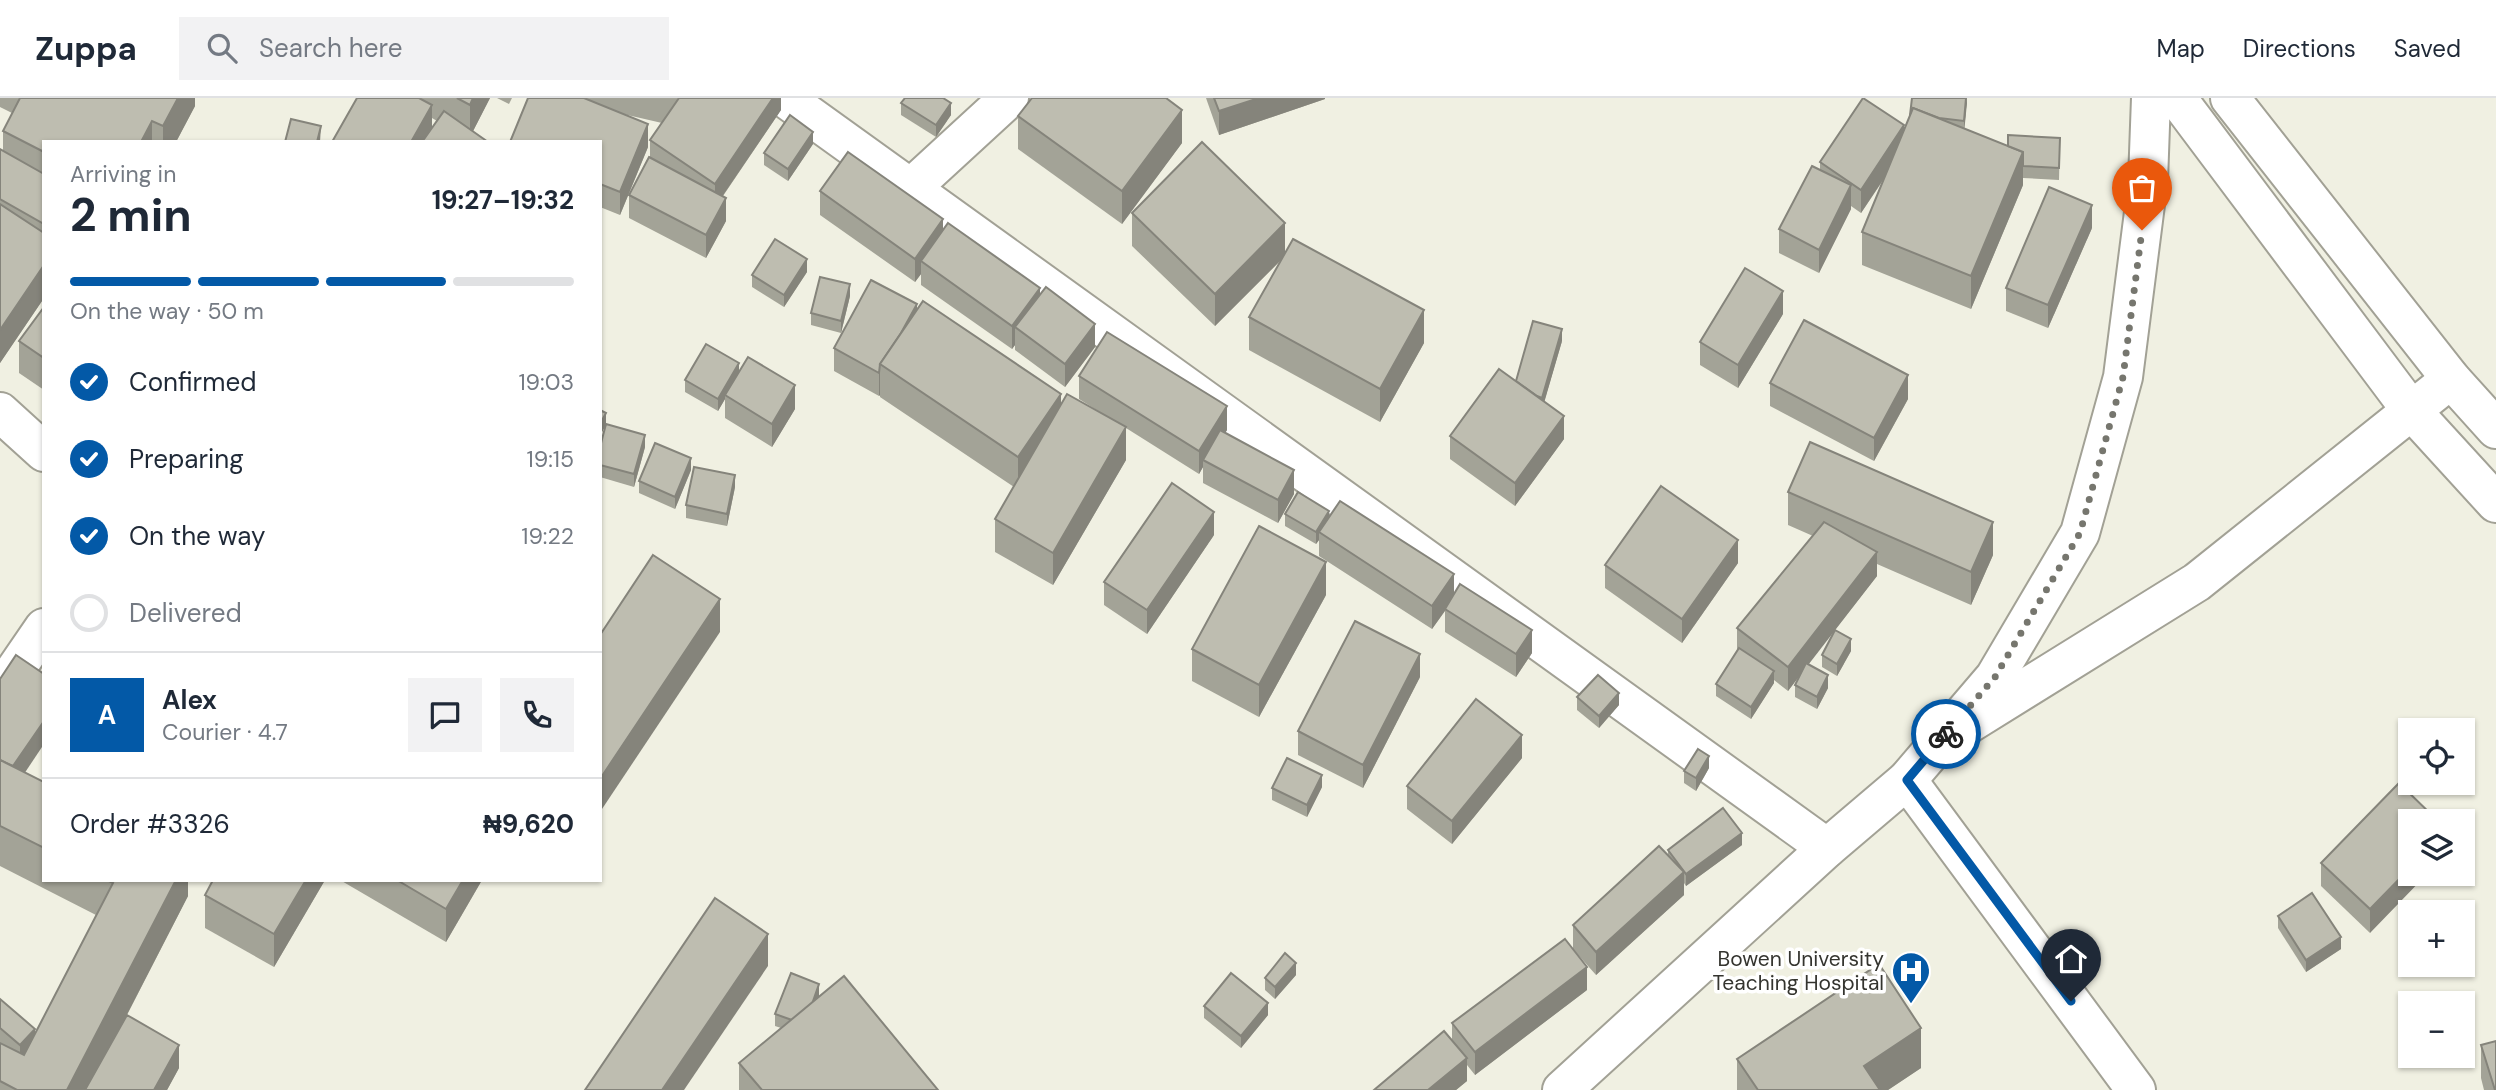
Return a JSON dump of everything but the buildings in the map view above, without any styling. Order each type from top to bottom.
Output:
[{"type":"main road","points":[[786,98],[1827,848]]},
{"type":"main road","points":[[911,188],[1010,98]]},
{"type":"main road","points":[[1562,1090],[1827,848],[1907,780],[1995,677],[2080,533],[2123,377],[2148,181],[2151,98]]},
{"type":"main road","points":[[2177,98],[2411,410],[2496,503]]},
{"type":"main road","points":[[2231,98],[2451,379],[2496,429]]},
{"type":"main road","points":[[1938,743],[2197,582],[2451,379]]},
{"type":"main road","points":[[0,412],[42,450]]},
{"type":"main road","points":[[0,692],[42,631]]},
{"type":"main road","points":[[1907,780],[2136,1090]]},
{"type":"way so far","points":[[1946,734],[1995,677],[2080,533],[2123,377],[2142,230]]},
{"type":"place","name":"Bowen University Teaching Hospital","points":[[1911,1005]]},
{"type":"route","points":[[1946,734],[1907,780],[2071,1001]]}]
